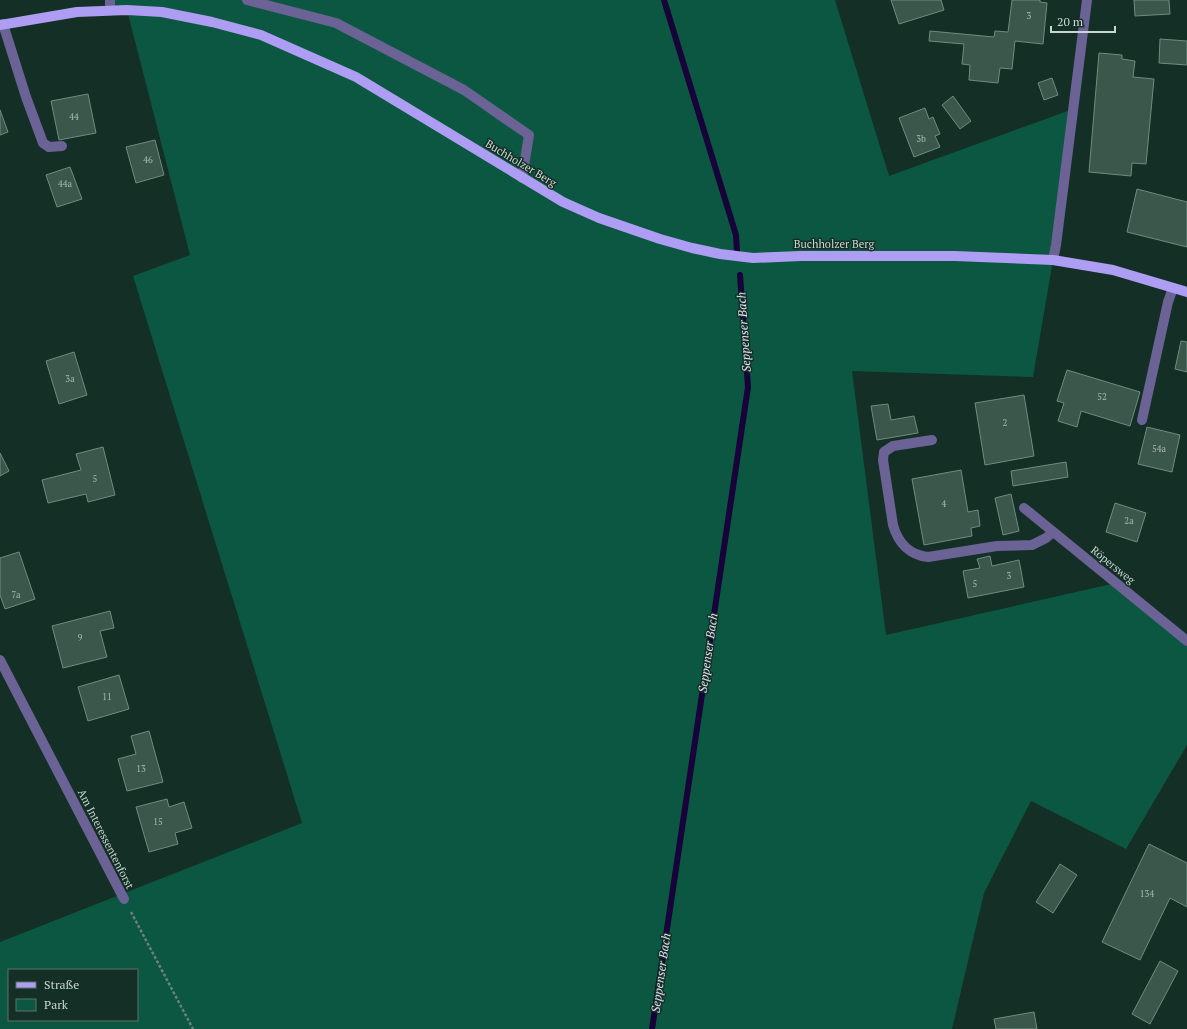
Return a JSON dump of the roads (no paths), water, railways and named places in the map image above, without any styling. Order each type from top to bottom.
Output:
[{"type":"main road","name":"Buchholzer Berg","points":[[2,24],[110,5],[162,12],[212,22],[261,35],[356,77],[563,202],[599,218],[660,239],[692,248],[720,254],[753,258],[801,256],[955,256],[1052,260],[1113,270],[1187,292]]},
{"type":"street","points":[[247,0],[336,24],[464,90],[530,135],[522,178]]},
{"type":"street","points":[[1052,260],[1059,222],[1087,0]]},
{"type":"street","points":[[2,24],[26,98],[43,143],[49,147],[62,146]]},
{"type":"street","points":[[1142,420],[1168,302],[1173,288]]},
{"type":"street","points":[[932,440],[893,446],[884,452],[883,460],[893,525],[900,542],[912,553],[928,557],[997,546],[1032,545],[1046,538],[1053,532]]},
{"type":"street","name":"Röpersweg","points":[[1024,508],[1187,641]]},
{"type":"street","name":"Am Interessentenforst","points":[[0,660],[124,900]]},
{"type":"waterway","name":"Seppenser Bach","points":[[664,0],[736,235],[737,252]]},
{"type":"waterway","name":"Seppenser Bach","points":[[652,1029],[748,387],[740,275]]}]
